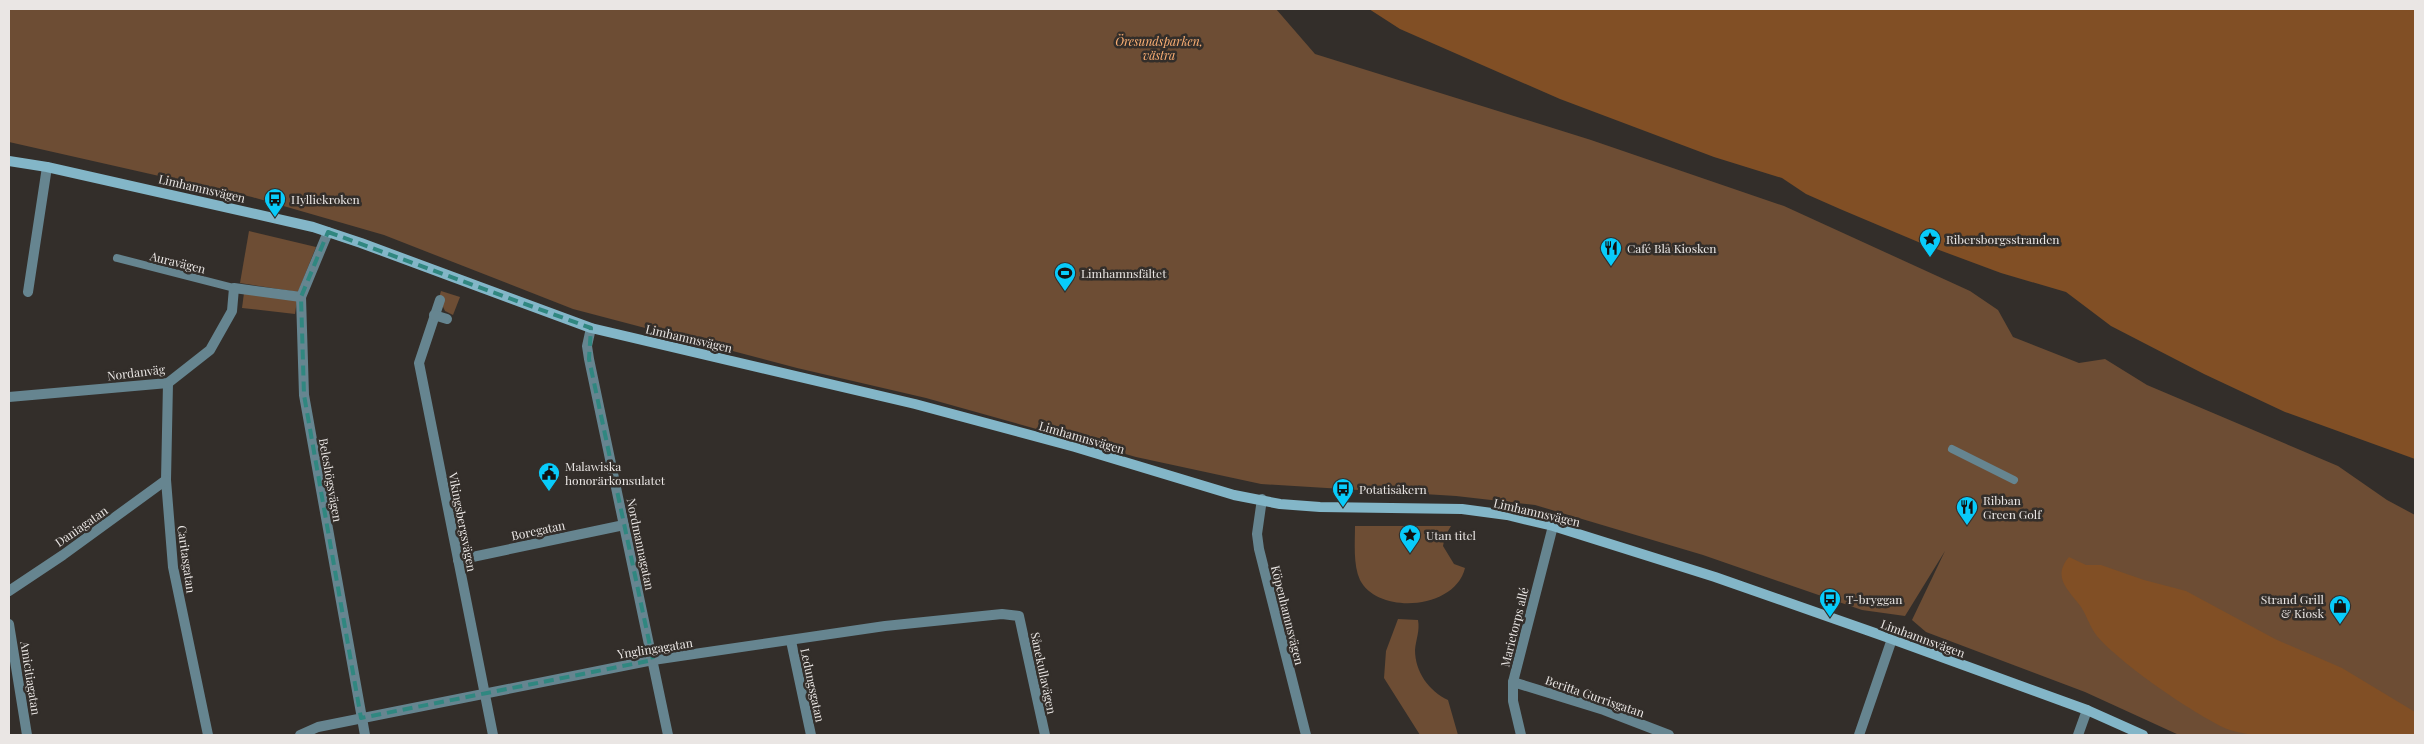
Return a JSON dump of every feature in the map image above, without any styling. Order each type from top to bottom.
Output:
[{"type":"main road","name":"Limhamnsvägen","points":[[9,161],[47,167],[328,232],[591,328],[915,404],[1074,447],[1234,495],[1320,507],[1462,509],[1507,515],[1553,526],[1668,562],[1892,639],[2087,710],[2143,735]]},
{"type":"street","points":[[28,292],[47,167]]},
{"type":"street","name":"Beleshögsvägen","points":[[328,232],[301,297],[304,395],[365,735]]},
{"type":"street","name":"Auravägen","points":[[117,258],[234,288]]},
{"type":"street","points":[[234,288],[301,297]]},
{"type":"street","name":"Nordanväg","points":[[9,397],[168,383],[210,350],[232,311],[234,288]]},
{"type":"street","name":"Vikingsbergsvägen","points":[[440,300],[419,362],[493,735]]},
{"type":"street","points":[[434,315],[447,319]]},
{"type":"street","name":"Nordmannagatan","points":[[591,328],[587,346],[589,359],[668,735]]},
{"type":"street","name":"Caritasgatan","points":[[168,383],[166,480],[173,567],[208,735]]},
{"type":"street","points":[[1952,449],[2014,480]]},
{"type":"street","name":"Daniagatan","points":[[9,591],[63,555],[166,480]]},
{"type":"street","name":"Köpenhamnsvägen","points":[[1262,500],[1257,534],[1259,549],[1306,735]]},
{"type":"street","name":"Boregatan","points":[[458,560],[624,525]]},
{"type":"street","name":"Marietorps allé","points":[[1521,735],[1512,701],[1513,682],[1553,526]]},
{"type":"street","name":"Ynglingagatan","points":[[300,735],[318,727],[653,660],[886,626],[1002,614],[1019,616]]},
{"type":"street","name":"Sånekullavägen","points":[[1019,616],[1043,735]]},
{"type":"street","name":"Amicitiagatan","points":[[9,624],[27,735]]},
{"type":"street","points":[[1859,735],[1892,639]]},
{"type":"street","name":"Ledungsgatan","points":[[791,641],[811,735]]},
{"type":"street","name":"Beritta Gurrisgatan","points":[[1513,682],[1604,710],[1669,735]]},
{"type":"street","points":[[2078,735],[2087,710]]},
{"type":"highlighted area","points":[[328,232],[591,328],[589,359],[653,660],[361,718],[304,395],[301,297]]},
{"type":"green space","name":"Öresundsparken, västra","points":[[9,9],[1276,9],[1315,54],[1591,140],[1784,206],[1970,291],[1998,310],[2013,337],[2079,363],[2105,359],[2147,385],[2338,466],[2387,500],[2415,515],[2415,735],[2179,735],[2085,692],[1926,632],[1912,620],[1945,551],[1905,616],[1862,610],[1703,555],[1535,505],[1456,496],[1261,484],[1136,457],[926,398],[797,368],[573,309],[384,235],[252,197],[9,142]]},
{"type":"green space","points":[[249,231],[316,247],[298,292],[240,283]]},
{"type":"green space","points":[[441,291],[460,297],[453,315],[445,311],[439,298]]},
{"type":"green space","points":[[244,293],[297,300],[295,314],[242,308]]},
{"type":"green space","points":[[1355,526],[1451,526],[1445,536],[1443,546],[1454,564],[1465,568],[1458,582],[1447,593],[1432,599],[1416,603],[1398,603],[1383,599],[1369,591],[1360,580],[1355,561]]},
{"type":"green space","points":[[1398,619],[1418,620],[1415,650],[1417,666],[1429,686],[1448,700],[1458,735],[1420,735],[1384,678],[1386,651]]},
{"type":"shaded area","points":[[1369,9],[2415,9],[2415,459],[2285,412],[2204,374],[2111,326],[2066,292],[2001,273],[1923,244],[1806,194],[1782,178],[1714,157],[1560,99],[1400,29]]},
{"type":"shaded area","points":[[2069,557],[2086,565],[2101,565],[2144,580],[2186,591],[2275,639],[2342,668],[2415,712],[2415,735],[2253,735],[2230,730],[2212,722],[2139,674],[2097,636],[2081,607],[2063,582],[2062,570]]},
{"type":"place","name":"Hylliekroken","points":[[275,218]]},
{"type":"place","name":"Ribersborgsstranden","points":[[1930,258]]},
{"type":"place","name":"Café Blå Kiosken","points":[[1611,267]]},
{"type":"place","name":"Limhamnsfältet","points":[[1065,292]]},
{"type":"place","name":"Malawiska honorärkonsulatet","points":[[549,492]]},
{"type":"place","name":"Potatisåkern","points":[[1343,508]]},
{"type":"place","name":"Ribban Green Golf","points":[[1967,526]]},
{"type":"place","name":"Utan titel","points":[[1410,554]]},
{"type":"place","name":"T-bryggan","points":[[1830,618]]},
{"type":"place","name":"Strand Grill & Kiosk","points":[[2340,625]]}]
